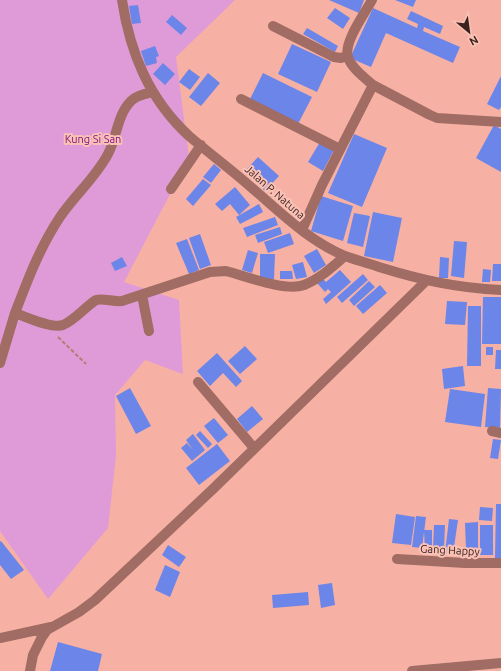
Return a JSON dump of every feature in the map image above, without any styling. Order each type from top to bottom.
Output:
[{"type":"street","name":"Jalan P. Natuna","points":[[122,0],[130,41],[140,66],[153,92],[172,118],[189,135],[302,230],[345,256],[426,281],[472,289],[501,290]]},
{"type":"street","points":[[372,0],[349,41],[347,46],[347,56],[354,66],[373,85],[437,118],[501,122]]},
{"type":"street","points":[[273,26],[334,56],[341,58],[347,56]]},
{"type":"street","points":[[302,230],[322,185],[373,85]]},
{"type":"street","points":[[0,362],[15,313],[36,259],[60,216],[109,153],[126,108],[138,96],[153,92]]},
{"type":"street","points":[[241,99],[340,149]]},
{"type":"street","points":[[171,189],[201,145]]},
{"type":"street","points":[[15,313],[44,324],[59,326],[64,324],[96,300],[122,301],[219,270],[269,283],[298,287],[315,279],[345,256]]},
{"type":"street","points":[[30,671],[33,655],[47,630],[79,612],[94,600],[254,448],[426,281]]},
{"type":"street","points":[[142,295],[149,331]]},
{"type":"street","points":[[198,382],[254,448]]},
{"type":"street","name":"Gang Happy","points":[[397,559],[465,563],[501,563]]},
{"type":"street","points":[[0,638],[52,626]]},
{"type":"street","points":[[412,671],[501,664]]},
{"type":"path","points":[[44,324],[86,364]]},
{"type":"green space","name":"Kung Si San","points":[[0,0],[235,0],[176,57],[189,158],[124,282],[179,300],[183,374],[145,360],[115,395],[116,455],[108,528],[48,599],[0,531]]},
{"type":"building","points":[[329,0],[364,0],[359,13]]},
{"type":"building","points":[[395,0],[416,0],[413,7]]},
{"type":"building","points":[[138,5],[141,23],[132,24],[129,6]]},
{"type":"building","points":[[335,8],[350,18],[343,29],[327,18]]},
{"type":"building","points":[[373,8],[417,28],[418,24],[407,19],[411,11],[443,26],[440,34],[424,27],[423,31],[460,47],[453,63],[386,33],[371,67],[350,58]]},
{"type":"building","points":[[172,15],[187,28],[181,35],[166,22]]},
{"type":"building","points":[[307,28],[338,46],[335,52],[303,34]]},
{"type":"building","points":[[292,44],[331,62],[317,92],[278,74]]},
{"type":"building","points":[[155,46],[159,56],[156,57],[157,63],[146,66],[141,51]]},
{"type":"building","points":[[163,63],[175,74],[165,85],[153,74]]},
{"type":"building","points":[[189,69],[200,77],[190,90],[179,82]]},
{"type":"building","points":[[208,73],[220,83],[201,106],[189,97]]},
{"type":"building","points":[[263,73],[312,97],[298,124],[250,99]]},
{"type":"building","points":[[501,76],[501,107],[499,110],[487,104]]},
{"type":"building","points":[[494,125],[501,129],[501,172],[476,158]]},
{"type":"building","points":[[354,134],[387,148],[362,207],[328,193]]},
{"type":"building","points":[[320,142],[334,150],[323,171],[308,162]]},
{"type":"building","points":[[258,157],[279,176],[265,191],[244,172]]},
{"type":"building","points":[[214,164],[221,170],[211,183],[203,177]]},
{"type":"building","points":[[203,179],[211,185],[193,206],[186,199]]},
{"type":"building","points":[[235,187],[250,205],[239,215],[230,204],[222,211],[215,204]]},
{"type":"building","points":[[321,196],[353,206],[343,241],[311,231]]},
{"type":"building","points":[[259,204],[263,212],[240,224],[236,217]]},
{"type":"building","points":[[373,212],[402,218],[393,262],[364,256]]},
{"type":"building","points":[[354,213],[370,216],[363,247],[347,243]]},
{"type":"building","points":[[275,217],[278,225],[247,237],[243,228]]},
{"type":"building","points":[[280,227],[282,234],[258,243],[255,235]]},
{"type":"building","points":[[290,233],[294,244],[268,253],[264,242]]},
{"type":"building","points":[[200,234],[211,265],[200,269],[189,238]]},
{"type":"building","points":[[187,239],[199,270],[189,274],[176,243]]},
{"type":"building","points":[[454,241],[467,242],[464,278],[451,276]]},
{"type":"building","points":[[317,249],[326,265],[314,273],[304,256]]},
{"type":"building","points":[[248,250],[258,253],[252,273],[242,270]]},
{"type":"building","points":[[260,254],[275,254],[274,279],[260,279]]},
{"type":"building","points":[[122,257],[127,266],[115,271],[111,263]]},
{"type":"building","points":[[440,257],[449,258],[448,278],[439,278]]},
{"type":"building","points":[[303,262],[307,277],[296,279],[292,265]]},
{"type":"building","points":[[493,264],[501,264],[501,281],[492,281]]},
{"type":"building","points":[[483,269],[491,270],[490,282],[482,282]]},
{"type":"building","points":[[340,270],[351,282],[326,304],[323,299],[331,292],[328,289],[325,292],[317,283],[322,278],[326,282]]},
{"type":"building","points":[[280,271],[292,271],[293,279],[280,279]]},
{"type":"building","points":[[363,274],[368,280],[342,303],[337,297]]},
{"type":"building","points":[[369,281],[375,287],[354,306],[349,300]]},
{"type":"building","points":[[380,285],[387,293],[363,314],[356,306]]},
{"type":"building","points":[[483,297],[501,297],[501,344],[482,344]]},
{"type":"building","points":[[447,301],[467,302],[465,325],[445,324]]},
{"type":"building","points":[[468,306],[481,306],[481,366],[467,366]]},
{"type":"building","points":[[245,346],[257,359],[240,374],[228,361]]},
{"type":"building","points":[[486,347],[493,347],[493,355],[486,355]]},
{"type":"building","points":[[496,350],[501,350],[501,369],[495,369]]},
{"type":"building","points":[[217,353],[242,381],[236,387],[223,373],[210,386],[197,371]]},
{"type":"building","points":[[463,366],[465,386],[444,389],[442,369]]},
{"type":"building","points":[[130,388],[151,426],[136,434],[116,396]]},
{"type":"building","points":[[488,388],[501,389],[500,428],[485,427]]},
{"type":"building","points":[[450,389],[485,394],[481,427],[445,422]]},
{"type":"building","points":[[252,406],[263,419],[247,432],[237,419]]},
{"type":"building","points":[[214,418],[228,435],[218,443],[204,426]]},
{"type":"building","points":[[200,431],[212,444],[208,448],[196,435]]},
{"type":"building","points":[[193,434],[205,450],[192,461],[181,448],[187,443],[193,450],[186,440]]},
{"type":"building","points":[[493,439],[501,440],[498,459],[490,458]]},
{"type":"building","points":[[217,444],[230,461],[199,485],[186,468]]},
{"type":"building","points":[[496,504],[501,504],[501,559],[495,559]]},
{"type":"building","points":[[480,507],[493,508],[492,521],[479,520]]},
{"type":"building","points":[[396,514],[415,517],[411,545],[392,543]]},
{"type":"building","points":[[416,516],[426,517],[422,548],[412,547]]},
{"type":"building","points":[[449,519],[458,520],[453,554],[445,553]]},
{"type":"building","points":[[478,522],[478,549],[466,549],[465,523]]},
{"type":"building","points":[[434,525],[445,525],[444,549],[433,549]]},
{"type":"building","points":[[480,525],[493,525],[493,555],[480,555]]},
{"type":"building","points":[[424,530],[432,530],[432,553],[425,554]]},
{"type":"building","points":[[1,541],[24,570],[11,579],[0,565]]},
{"type":"building","points":[[168,545],[186,557],[179,567],[162,555]]},
{"type":"building","points":[[165,565],[180,572],[170,597],[155,590]]},
{"type":"building","points":[[332,583],[335,605],[321,608],[318,585]]},
{"type":"building","points":[[308,592],[309,605],[273,608],[272,595]]},
{"type":"building","points":[[58,642],[102,654],[98,671],[50,671]]}]
